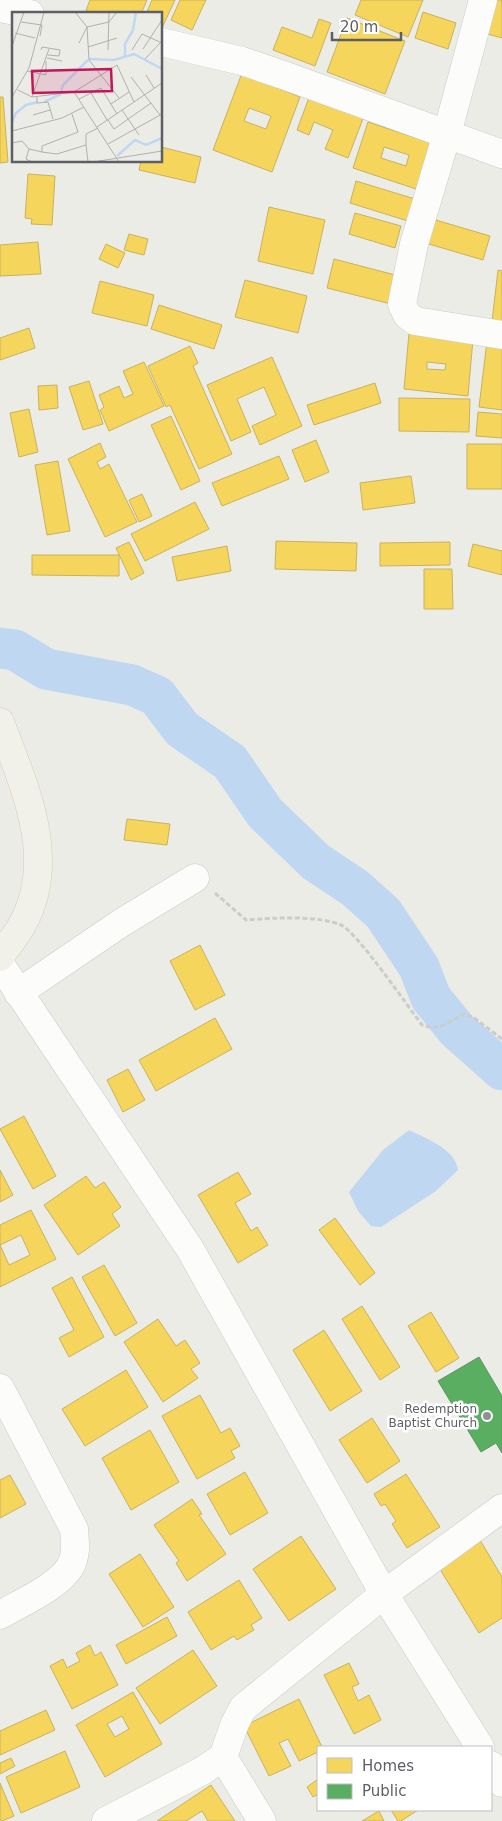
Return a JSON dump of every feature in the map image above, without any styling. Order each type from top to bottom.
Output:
[{"type":"main road","points":[[0,722],[32,808],[39,853],[34,892],[25,916],[0,957]]},
{"type":"street","points":[[483,0],[447,134],[414,244],[402,304],[407,315],[415,321],[502,335]]},
{"type":"street","points":[[0,8],[20,12]]},
{"type":"street","points":[[162,42],[242,61],[502,154]]},
{"type":"street","points":[[18,993],[121,923],[195,878]]},
{"type":"street","points":[[0,964],[190,1249],[384,1594],[479,1746]]},
{"type":"street","points":[[0,1388],[74,1529],[76,1547],[70,1567],[54,1583],[0,1615]]},
{"type":"street","points":[[106,1821],[202,1772],[223,1757],[235,1723],[243,1708],[384,1594],[502,1508]]},
{"type":"street","points":[[223,1757],[262,1821]]},
{"type":"street","points":[[492,1767],[502,1783]]},
{"type":"path","points":[[195,878],[246,920],[320,918],[343,925],[380,968],[422,1025],[430,1028],[443,1027],[464,1014],[473,1017],[502,1039]]},
{"type":"water","points":[[409,1130],[446,1150],[452,1156],[458,1170],[436,1191],[381,1227],[371,1226],[358,1211],[349,1192],[383,1150]]},
{"type":"building: Homes","points":[[90,0],[147,0],[142,12],[90,12],[86,10]]},
{"type":"building: Homes","points":[[152,0],[175,0],[162,28],[162,12],[147,12]]},
{"type":"building: Homes","points":[[180,0],[206,0],[192,30],[171,20]]},
{"type":"building: Homes","points":[[361,0],[423,0],[408,37],[355,15]]},
{"type":"building: Homes","points":[[489,0],[502,0],[502,38],[480,32]]},
{"type":"building: Homes","points":[[423,12],[456,23],[448,49],[415,38]]},
{"type":"building: Homes","points":[[347,18],[405,41],[385,94],[327,72]]},
{"type":"building: Homes","points":[[319,19],[331,23],[315,66],[273,50],[282,27],[312,38]]},
{"type":"building: Homes","points":[[242,73],[300,97],[272,172],[213,150]],"holes":[[[249,108],[271,116],[266,129],[244,121]]]},
{"type":"building: Homes","points":[[310,95],[364,116],[348,158],[325,149],[333,130],[314,122],[309,135],[297,130]]},
{"type":"building: Homes","points":[[0,97],[3,97],[8,162],[0,163]]},
{"type":"building: Homes","points":[[368,122],[431,143],[416,189],[353,168]],"holes":[[[384,147],[409,155],[406,166],[381,158]]]},
{"type":"building: Homes","points":[[162,147],[201,157],[195,183],[139,170],[141,162],[162,162]]},
{"type":"building: Homes","points":[[28,174],[55,176],[52,225],[31,224],[32,219],[25,218]]},
{"type":"building: Homes","points":[[356,181],[415,199],[408,221],[350,203]]},
{"type":"building: Homes","points":[[269,207],[325,220],[313,274],[258,261]]},
{"type":"building: Homes","points":[[355,213],[401,226],[395,248],[349,234]]},
{"type":"building: Homes","points":[[429,218],[490,236],[483,260],[422,242]]},
{"type":"building: Homes","points":[[129,234],[148,239],[144,255],[124,250]]},
{"type":"building: Homes","points":[[38,242],[41,274],[0,276],[0,245]]},
{"type":"building: Homes","points":[[106,244],[125,253],[118,268],[99,259]]},
{"type":"building: Homes","points":[[334,259],[399,276],[391,304],[327,288]]},
{"type":"building: Homes","points":[[498,270],[502,271],[502,332],[491,330]]},
{"type":"building: Homes","points":[[245,280],[307,296],[298,333],[235,317]]},
{"type":"building: Homes","points":[[100,281],[154,295],[147,326],[92,313]]},
{"type":"building: Homes","points":[[159,305],[222,325],[214,349],[151,329]]},
{"type":"building: Homes","points":[[29,328],[35,348],[0,360],[0,338]]},
{"type":"building: Homes","points":[[409,333],[473,339],[468,396],[404,389]],"holes":[[[427,362],[446,364],[445,370],[427,369]]]},
{"type":"building: Homes","points":[[487,341],[502,342],[502,410],[479,407]]},
{"type":"building: Homes","points":[[190,346],[198,363],[193,366],[232,454],[199,469],[170,405],[166,407],[148,366]]},
{"type":"building: Homes","points":[[272,357],[302,426],[260,445],[252,426],[276,415],[264,387],[237,399],[251,432],[231,441],[207,385]]},
{"type":"building: Homes","points":[[144,362],[164,406],[109,431],[100,410],[104,407],[99,395],[119,386],[124,398],[133,394],[123,371]]},
{"type":"building: Homes","points":[[89,381],[103,424],[83,430],[69,387]]},
{"type":"building: Homes","points":[[375,383],[381,403],[314,425],[307,405]]},
{"type":"building: Homes","points":[[57,385],[58,408],[39,410],[38,386]]},
{"type":"building: Homes","points":[[399,398],[470,399],[469,432],[399,431]]},
{"type":"building: Homes","points":[[29,409],[38,452],[19,457],[10,413]]},
{"type":"building: Homes","points":[[478,412],[502,414],[502,438],[476,436]]},
{"type":"building: Homes","points":[[171,416],[200,481],[181,490],[151,425]]},
{"type":"building: Homes","points":[[316,440],[329,472],[305,482],[292,450]]},
{"type":"building: Homes","points":[[100,443],[106,457],[97,462],[100,469],[109,464],[137,522],[105,537],[68,459]]},
{"type":"building: Homes","points":[[467,444],[502,444],[502,489],[467,489]]},
{"type":"building: Homes","points":[[279,456],[289,479],[222,506],[212,483]]},
{"type":"building: Homes","points":[[58,461],[70,531],[47,535],[35,465]]},
{"type":"building: Homes","points":[[411,476],[415,503],[363,510],[360,483]]},
{"type":"building: Homes","points":[[142,494],[152,516],[139,522],[129,500]]},
{"type":"building: Homes","points":[[195,502],[209,529],[145,561],[131,534]]},
{"type":"building: Homes","points":[[276,541],[357,543],[356,571],[275,569]]},
{"type":"building: Homes","points":[[129,542],[144,573],[131,580],[116,548]]},
{"type":"building: Homes","points":[[450,542],[450,565],[380,566],[380,543]]},
{"type":"building: Homes","points":[[473,544],[502,551],[502,575],[468,566]]},
{"type":"building: Homes","points":[[227,546],[231,571],[177,581],[172,557]]},
{"type":"building: Homes","points":[[32,555],[119,555],[119,576],[32,575]]},
{"type":"building: Homes","points":[[424,569],[452,569],[453,609],[424,609]]},
{"type":"building: Homes","points":[[127,819],[170,824],[167,845],[124,840]]},
{"type":"building: Homes","points":[[200,945],[225,995],[195,1010],[170,961]]},
{"type":"building: Homes","points":[[215,1018],[232,1049],[156,1091],[139,1060]]},
{"type":"building: Homes","points":[[128,1069],[145,1100],[123,1112],[107,1080]]},
{"type":"building: Homes","points":[[24,1116],[56,1176],[33,1189],[0,1129]]},
{"type":"building: Homes","points":[[0,1170],[13,1195],[0,1202]]},
{"type":"building: Homes","points":[[238,1172],[251,1194],[235,1203],[251,1231],[257,1227],[268,1245],[238,1263],[198,1195]]},
{"type":"building: Homes","points":[[86,1176],[95,1188],[104,1182],[121,1207],[112,1214],[120,1226],[78,1255],[44,1205]]},
{"type":"building: Homes","points":[[31,1210],[56,1259],[0,1287],[0,1225]],"holes":[[[21,1235],[30,1255],[9,1265],[0,1245]]]},
{"type":"building: Homes","points":[[335,1218],[375,1273],[360,1285],[319,1230]]},
{"type":"building: Homes","points":[[104,1265],[137,1323],[115,1336],[82,1277]]},
{"type":"building: Homes","points":[[72,1277],[104,1337],[69,1357],[59,1338],[74,1330],[52,1288]]},
{"type":"building: Homes","points":[[362,1306],[400,1367],[380,1380],[342,1319]]},
{"type":"building: Homes","points":[[431,1312],[459,1358],[436,1372],[408,1326]]},
{"type":"building: Homes","points":[[158,1319],[176,1346],[185,1340],[200,1363],[191,1369],[198,1378],[163,1402],[124,1342]]},
{"type":"building: Homes","points":[[324,1330],[362,1391],[330,1411],[293,1350]]},
{"type":"building: Homes","points":[[126,1370],[148,1407],[85,1446],[62,1409]]},
{"type":"building: Homes","points":[[200,1395],[221,1433],[230,1428],[240,1446],[231,1451],[235,1458],[197,1479],[162,1416]]},
{"type":"building: Homes","points":[[372,1418],[400,1461],[367,1483],[339,1440]]},
{"type":"building: Homes","points":[[150,1430],[179,1482],[131,1510],[102,1458]]},
{"type":"building: Homes","points":[[245,1472],[268,1513],[230,1535],[207,1494]]},
{"type":"building: Homes","points":[[406,1474],[440,1527],[407,1548],[392,1524],[396,1521],[385,1504],[381,1506],[374,1494]]},
{"type":"building: Homes","points":[[10,1475],[26,1504],[0,1518],[0,1480]]},
{"type":"building: Homes","points":[[192,1499],[202,1514],[199,1515],[226,1554],[187,1581],[176,1563],[179,1561],[154,1525]]},
{"type":"building: Homes","points":[[301,1536],[336,1589],[289,1621],[253,1569]]},
{"type":"building: Homes","points":[[480,1540],[502,1577],[502,1618],[479,1633],[438,1566]]},
{"type":"building: Homes","points":[[140,1554],[174,1607],[143,1627],[109,1574]]},
{"type":"building: Homes","points":[[239,1580],[262,1618],[251,1625],[254,1630],[237,1640],[234,1636],[211,1650],[188,1612]]},
{"type":"building: Homes","points":[[167,1617],[177,1636],[126,1664],[116,1645]]},
{"type":"building: Homes","points":[[90,1645],[95,1656],[101,1652],[118,1685],[72,1709],[50,1666],[63,1659],[67,1668],[80,1661],[76,1653]]},
{"type":"building: Homes","points":[[193,1650],[217,1686],[160,1724],[136,1688]]},
{"type":"building: Homes","points":[[349,1663],[359,1684],[352,1687],[358,1701],[369,1695],[381,1720],[354,1734],[324,1675]]},
{"type":"building: Homes","points":[[133,1692],[162,1744],[105,1777],[76,1725]],"holes":[[[122,1716],[129,1729],[115,1737],[107,1724]]]},
{"type":"building: Homes","points":[[299,1699],[322,1746],[317,1746],[317,1752],[299,1761],[288,1739],[279,1743],[291,1766],[269,1776],[244,1726]]},
{"type":"building: Homes","points":[[46,1710],[55,1730],[0,1755],[0,1731]]},
{"type":"building: Homes","points":[[65,1751],[80,1787],[21,1813],[6,1777]]},
{"type":"building: Homes","points":[[11,1758],[15,1766],[0,1774],[0,1763]]},
{"type":"building: Homes","points":[[317,1780],[317,1795],[313,1797],[307,1787]]},
{"type":"building: Homes","points":[[0,1783],[14,1816],[2,1821],[0,1821]]},
{"type":"building: Homes","points":[[211,1785],[235,1821],[208,1821],[202,1811],[186,1821],[157,1821]]},
{"type":"building: Homes","points":[[379,1811],[384,1821],[362,1821]]},
{"type":"building: Homes","points":[[392,1811],[416,1811],[401,1821],[398,1821]]},
{"type":"building: Public","points":[[479,1357],[502,1396],[502,1453],[496,1443],[481,1452],[438,1381]]},
{"type":"waterway","points":[[0,648],[15,650],[46,669],[132,685],[157,696],[182,729],[230,762],[265,813],[316,862],[355,888],[383,913],[419,967],[431,998],[457,1030],[502,1070]]},
{"type":"place","name":"Redemption Baptist Church","points":[[487,1416]]}]
